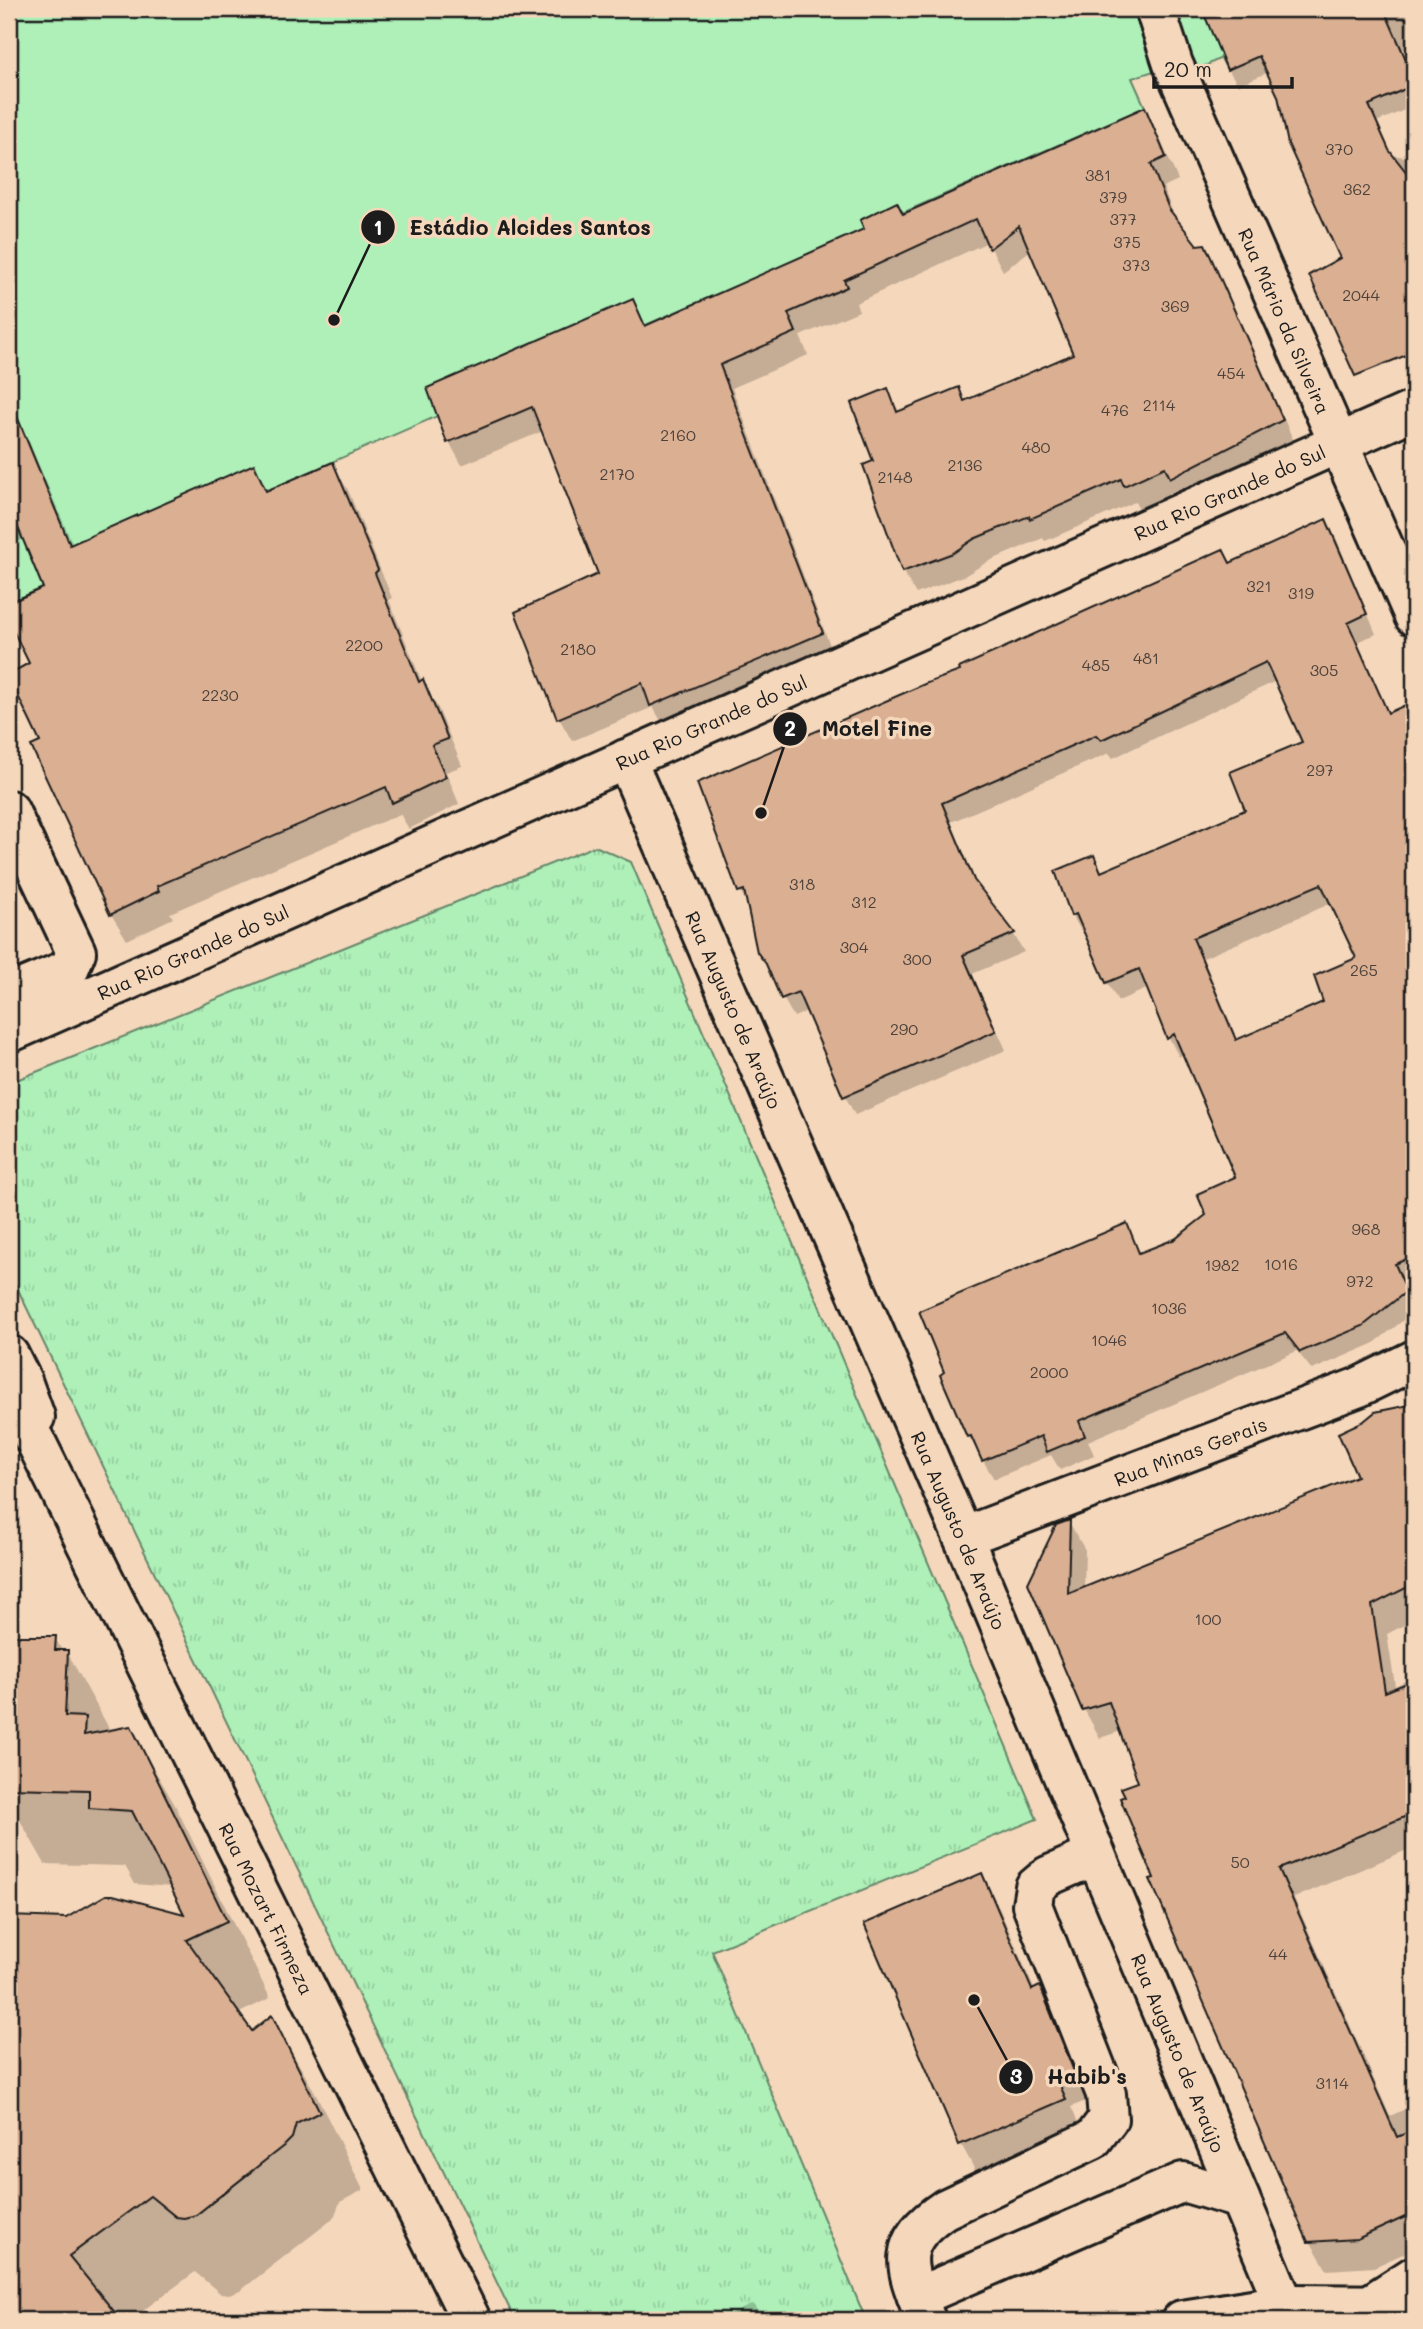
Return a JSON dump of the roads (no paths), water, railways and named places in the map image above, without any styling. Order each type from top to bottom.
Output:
[{"type":"street","name":"Rua Mário da Silveira","points":[[1155,9],[1173,64],[1414,616]]},
{"type":"street","name":"Rua Rio Grande do Sul","points":[[9,1033],[1414,410]]},
{"type":"street","name":"Rua Augusto de Araújo","points":[[626,759],[963,1536],[1284,2304]]},
{"type":"street","points":[[9,810],[76,952],[69,969],[9,994]]},
{"type":"street","name":"Rua Mozart Firmeza","points":[[9,1355],[22,1381],[64,1498]]},
{"type":"street","name":"Rua Minas Gerais","points":[[963,1536],[1359,1387],[1414,1360]]},
{"type":"street","name":"Rua Mozart Firmeza","points":[[9,1396],[37,1444],[471,2320]]},
{"type":"street","points":[[1096,1855],[1041,1882],[1035,1887],[1031,1905],[1106,2094],[1108,2119],[1093,2138],[945,2209],[925,2222],[911,2241],[907,2268],[922,2309],[1183,2182],[1240,2199]]},
{"type":"street","points":[[1369,2305],[1414,2276]]},
{"type":"street","points":[[1182,2320],[1284,2304],[1414,2305]]},
{"type":"place","name":"Estádio Alcides Santos","points":[[334,320]]},
{"type":"place","name":"Motel Fine","points":[[761,813]]},
{"type":"place","name":"Habib's","points":[[974,2000]]}]
